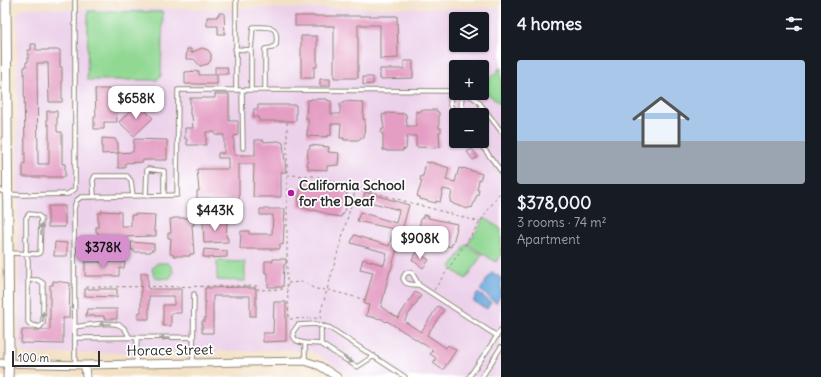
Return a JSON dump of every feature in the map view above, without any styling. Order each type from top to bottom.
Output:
[{"type":"street","points":[[6,0],[4,192],[8,253],[9,354],[4,363],[8,377]]},
{"type":"street","name":"Horace Street","points":[[4,363],[85,365],[305,361],[320,366],[337,377]]},
{"type":"street","points":[[85,365],[86,377]]},
{"type":"lane","points":[[4,192],[68,194],[75,189],[75,0]]},
{"type":"lane","points":[[236,0],[236,90]]},
{"type":"lane","points":[[251,90],[253,27],[272,27],[277,35],[276,45],[272,48],[265,49],[265,90]]},
{"type":"lane","points":[[235,49],[252,50]]},
{"type":"lane","points":[[75,365],[74,209],[76,201],[81,197],[177,195],[178,90],[449,90]]},
{"type":"lane","points":[[242,90],[243,148]]},
{"type":"lane","points":[[475,100],[481,105],[501,131]]},
{"type":"lane","points":[[483,148],[501,171]]},
{"type":"lane","points":[[146,196],[148,169],[164,171],[164,196]]},
{"type":"lane","points":[[94,197],[93,180],[95,176],[127,176],[131,181],[132,196]]},
{"type":"lane","points":[[8,253],[26,254],[38,254],[40,252],[41,218],[29,214],[26,218],[26,254],[28,260],[28,280],[28,322],[31,325],[40,326],[43,323],[43,283],[38,280],[28,280]]},
{"type":"lane","points":[[419,285],[412,273],[408,272],[405,274],[403,278],[404,282],[407,284],[419,285],[497,336]]},
{"type":"lane","points":[[193,362],[192,337],[194,294]]},
{"type":"lane","points":[[75,327],[110,324],[119,325],[126,330],[129,337]]},
{"type":"lane","points":[[374,356],[357,367],[321,344],[299,342],[293,336],[293,332],[295,327],[298,325],[315,324],[330,328],[374,356],[405,377]]},
{"type":"lane","points":[[321,325],[321,344]]},
{"type":"lane","points":[[469,377],[501,330]]},
{"type":"lane","points":[[75,338],[192,337]]},
{"type":"lane","points":[[136,364],[137,338]]},
{"type":"lane","points":[[305,343],[305,361]]},
{"type":"lane","points":[[482,377],[501,347]]},
{"type":"path","points":[[287,122],[287,283],[289,319],[321,318],[356,188]]},
{"type":"path","points":[[287,175],[314,176],[480,222]]},
{"type":"path","points":[[432,293],[501,191]]},
{"type":"path","points":[[287,283],[303,282],[309,284],[315,289],[328,290],[366,300]]},
{"type":"path","points":[[86,287],[258,286],[258,290],[288,289]]},
{"type":"shaded area","name":"California School for the Deaf","points":[[23,8],[501,8],[501,377],[351,377],[314,352],[295,350],[24,354],[19,347],[17,15]]},
{"type":"green space","points":[[88,11],[163,12],[161,76],[157,80],[87,80]]},
{"type":"green space","points":[[501,67],[501,105],[489,95],[489,79]]},
{"type":"green space","points":[[485,218],[501,229],[501,254],[496,262],[468,244]]},
{"type":"green space","points":[[466,245],[482,255],[466,279],[450,268]]},
{"type":"green space","points":[[217,261],[245,262],[245,281],[217,280]]},
{"type":"green space","points":[[158,263],[168,263],[172,267],[173,273],[170,278],[159,279],[154,276],[152,269]]},
{"type":"water","points":[[492,272],[501,278],[501,295],[496,303],[480,290]]},
{"type":"water","points":[[478,293],[491,302],[487,309],[473,301]]},
{"type":"building","points":[[219,13],[224,13],[225,34],[218,34],[218,26],[207,26],[207,17],[217,17]]},
{"type":"building","points":[[295,16],[397,16],[398,58],[380,59],[380,25],[358,25],[358,78],[334,78],[334,26],[295,26]]},
{"type":"building","points":[[301,36],[317,36],[317,67],[314,67],[314,78],[301,78]]},
{"type":"building","points":[[31,44],[36,44],[36,50],[60,50],[60,67],[62,67],[62,102],[49,102],[48,63],[37,63],[38,164],[49,164],[49,125],[47,125],[47,111],[57,111],[57,132],[62,132],[62,164],[65,164],[65,177],[23,177],[23,164],[25,164],[24,67],[26,67],[26,62],[28,62],[28,50],[31,50]]},
{"type":"building","points":[[202,48],[208,50],[211,54],[211,60],[208,64],[200,66],[194,59],[186,59],[187,49],[191,49],[191,53]]},
{"type":"building","points":[[404,61],[413,61],[413,78],[380,79],[380,69],[404,69]]},
{"type":"building","points":[[215,67],[227,67],[228,74],[215,74]]},
{"type":"building","points":[[199,71],[199,75],[217,75],[217,84],[185,84],[185,72]]},
{"type":"building","points":[[363,77],[373,77],[373,84],[363,85]]},
{"type":"building","points":[[320,79],[330,79],[330,86],[320,86]]},
{"type":"building","points":[[95,89],[116,89],[117,122],[104,122],[104,129],[94,129],[94,117],[96,117]]},
{"type":"building","points":[[215,94],[229,94],[229,121],[238,121],[238,135],[234,136],[234,155],[255,155],[255,140],[264,140],[264,142],[279,141],[283,143],[286,172],[281,172],[281,197],[253,197],[254,164],[239,164],[239,199],[197,199],[197,191],[199,191],[197,169],[228,169],[228,158],[218,158],[218,153],[224,153],[224,135],[215,135],[215,132],[206,132],[206,145],[187,145],[187,139],[185,139],[185,128],[193,128],[192,115],[190,115],[190,98],[215,98]]},
{"type":"building","points":[[327,99],[331,101],[331,114],[340,114],[340,103],[344,103],[344,101],[364,103],[364,138],[360,138],[360,140],[344,140],[344,138],[340,138],[341,124],[331,124],[331,135],[327,137],[307,136],[307,100]]},
{"type":"building","points":[[138,103],[153,118],[134,136],[119,122]]},
{"type":"building","points":[[258,105],[296,105],[296,121],[259,121],[258,117],[253,117],[254,109],[258,109]]},
{"type":"building","points":[[420,110],[437,110],[437,112],[439,112],[439,128],[441,128],[441,132],[439,132],[440,147],[416,147],[416,136],[407,136],[406,149],[402,150],[403,151],[383,150],[383,134],[381,133],[382,129],[384,129],[382,115],[387,114],[386,113],[406,114],[407,126],[416,126],[416,111],[420,112]]},
{"type":"building","points":[[102,138],[115,139],[118,143],[118,153],[102,154]]},
{"type":"building","points":[[134,139],[167,140],[167,160],[143,160],[143,162],[125,163],[125,168],[118,168],[118,153],[133,152]]},
{"type":"building","points":[[310,145],[329,147],[328,152],[339,153],[338,165],[327,166],[327,170],[308,169],[308,149],[310,148]]},
{"type":"building","points":[[472,149],[478,157],[473,160],[467,152]]},
{"type":"building","points":[[426,162],[449,168],[446,180],[455,182],[459,168],[482,174],[477,190],[479,190],[478,195],[472,208],[469,207],[468,209],[453,204],[450,202],[452,191],[443,189],[440,202],[436,201],[436,203],[420,199],[420,197],[417,196],[422,181],[420,180],[421,176],[423,176]]},
{"type":"building","points":[[304,181],[334,188],[347,193],[346,197],[348,197],[343,215],[342,214],[341,217],[328,215],[298,206],[299,196]]},
{"type":"building","points":[[365,192],[409,205],[381,307],[398,318],[415,292],[421,296],[404,321],[421,332],[438,306],[444,310],[427,335],[446,348],[448,345],[456,350],[443,370],[433,363],[436,358],[430,354],[433,350],[387,321],[386,322],[382,319],[366,316],[369,305],[364,304],[373,272],[360,269],[363,259],[384,265],[387,253],[351,243],[354,235],[389,246],[394,229],[357,221],[360,212],[396,223],[399,210],[363,200]]},
{"type":"building","points":[[48,206],[65,206],[65,227],[48,227]]},
{"type":"building","points":[[260,209],[285,209],[283,245],[280,244],[280,249],[240,249],[241,231],[249,231],[249,234],[272,234],[273,215],[260,215]]},
{"type":"building","points":[[101,211],[121,212],[121,226],[131,226],[131,215],[135,215],[134,214],[155,215],[154,231],[156,231],[156,236],[121,237],[121,248],[97,248],[98,232],[96,232],[96,227],[98,227],[98,213],[101,213]]},
{"type":"building","points":[[423,215],[429,216],[428,218],[457,224],[451,247],[435,242],[435,245],[430,243],[431,241],[417,238]]},
{"type":"building","points":[[170,219],[193,219],[194,254],[190,254],[190,256],[173,256],[173,254],[170,254],[171,238],[168,238],[168,233],[171,233]]},
{"type":"building","points":[[207,220],[227,222],[226,237],[228,238],[228,242],[204,243],[203,222],[207,222]]},
{"type":"building","points":[[55,242],[67,243],[67,256],[54,256]]},
{"type":"building","points":[[131,242],[154,244],[154,250],[151,250],[151,252],[134,252],[134,250],[131,250]]},
{"type":"building","points":[[204,249],[227,251],[227,257],[203,257]]},
{"type":"building","points":[[417,252],[429,260],[423,268],[412,260]]},
{"type":"building","points":[[273,259],[286,259],[286,264],[284,265],[283,287],[268,287],[268,273],[265,273],[265,261],[273,261]]},
{"type":"building","points":[[85,262],[125,262],[124,268],[119,268],[119,276],[85,276]]},
{"type":"building","points":[[141,273],[148,273],[148,289],[181,289],[181,313],[171,313],[171,326],[163,326],[163,305],[174,305],[174,296],[149,296],[149,319],[138,319],[138,313],[141,312]]},
{"type":"building","points":[[53,281],[70,283],[69,318],[63,318],[63,344],[21,343],[22,330],[50,330],[50,285],[53,285]]},
{"type":"building","points":[[205,288],[256,288],[256,316],[250,316],[250,296],[213,296],[213,333],[202,333],[202,321],[205,321]]},
{"type":"building","points":[[85,289],[117,289],[117,297],[85,296]]},
{"type":"building","points":[[274,302],[286,302],[286,341],[263,342],[263,333],[273,333]]},
{"type":"building","points":[[87,309],[117,309],[117,319],[104,319],[104,316],[86,316]]},
{"type":"place","name":"California School for the Deaf","points":[[291,193]]}]
